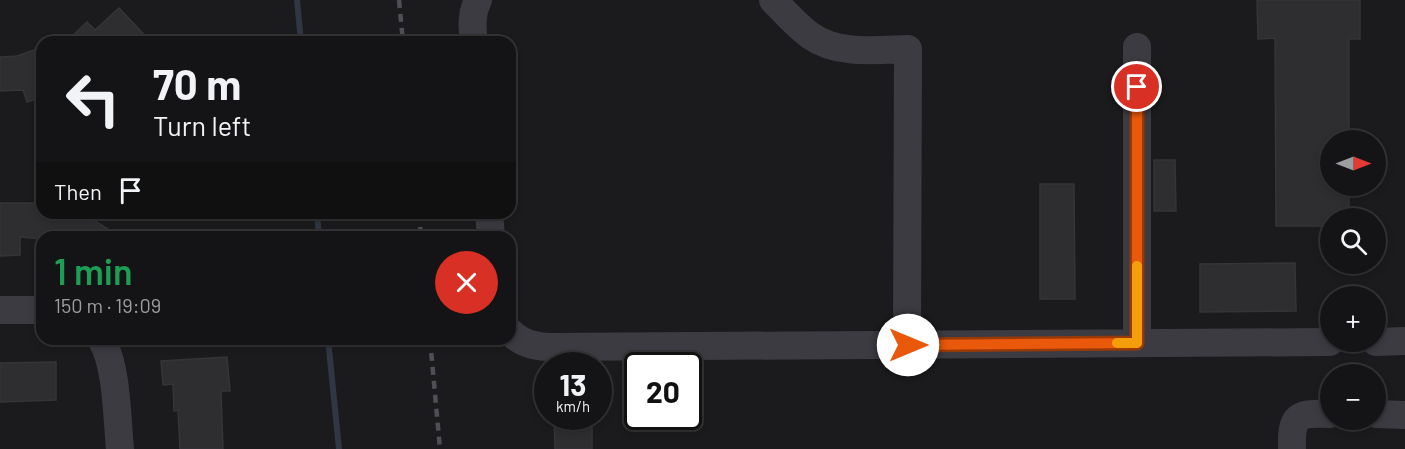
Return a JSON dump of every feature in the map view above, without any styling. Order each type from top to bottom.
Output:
[{"type":"street","points":[[474,36],[472,17],[478,0]]},
{"type":"street","points":[[774,0],[805,31],[824,42],[845,48],[908,49],[908,345]]},
{"type":"street","points":[[1137,47],[1137,343]]},
{"type":"street","points":[[0,310],[36,310]]},
{"type":"street","points":[[516,337],[528,344],[548,347],[1320,342]]},
{"type":"street","points":[[1386,342],[1405,341]]},
{"type":"street","points":[[104,345],[111,363],[120,449]]},
{"type":"street","points":[[1292,449],[1291,432],[1295,421],[1300,416],[1309,413],[1320,414]]},
{"type":"street","points":[[1386,414],[1405,415]]},
{"type":"building","points":[[1257,0],[1360,0],[1360,39],[1349,39],[1349,130],[1320,130],[1320,196],[1349,196],[1349,208],[1320,208],[1320,226],[1276,226],[1275,38],[1258,39]]},
{"type":"building","points":[[119,8],[145,36],[72,36],[87,22],[95,30]]},
{"type":"building","points":[[36,49],[36,99],[27,102],[23,90],[0,91],[0,57],[17,56]]},
{"type":"building","points":[[1154,160],[1175,160],[1176,211],[1154,211]]},
{"type":"building","points":[[1040,184],[1074,184],[1075,299],[1040,299]]},
{"type":"building","points":[[0,203],[36,203],[36,219],[92,219],[111,231],[36,231],[36,238],[20,237],[20,255],[0,256]]},
{"type":"building","points":[[1295,263],[1296,311],[1200,312],[1200,264]]},
{"type":"building","points":[[227,357],[230,391],[221,391],[223,449],[180,449],[178,410],[174,411],[173,384],[163,385],[161,361]]},
{"type":"building","points":[[56,362],[56,400],[0,402],[0,363]]},
{"type":"building","points":[[554,430],[592,430],[592,449],[555,449]]},
{"type":"waterway","points":[[297,0],[300,36]]},
{"type":"waterway","points":[[318,219],[318,231]]},
{"type":"waterway","points":[[329,345],[339,449]]},
{"type":"railway","points":[[399,0],[402,36]]},
{"type":"railway","points":[[420,219],[420,231]]},
{"type":"railway","points":[[431,345],[440,449]]},
{"type":"slow traffic","points":[[1117,343],[1137,343],[1137,266]]},
{"type":"route","points":[[908,345],[1137,343],[1137,87]]}]
